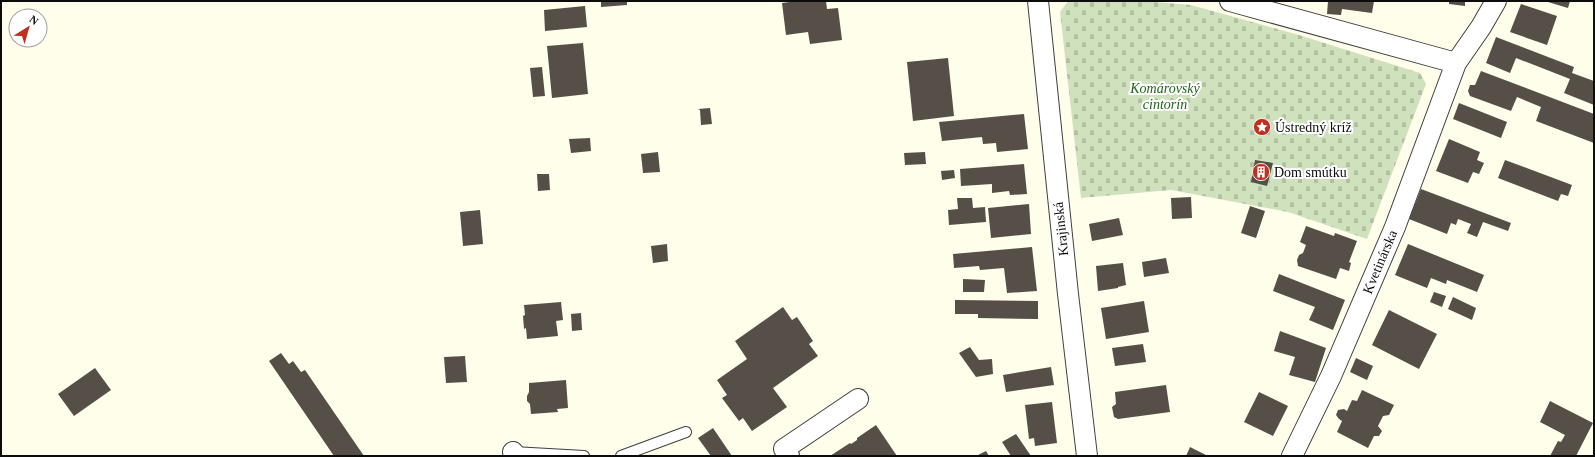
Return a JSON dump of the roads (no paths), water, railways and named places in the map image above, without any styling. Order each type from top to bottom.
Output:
[{"type":"street","name":"Krajinská","points":[[1038,1],[1068,294],[1087,456]]},
{"type":"street","points":[[1230,1],[1456,63]]},
{"type":"street","name":"Kvetinárska","points":[[1292,456],[1331,376],[1395,227],[1456,63],[1481,27],[1496,1]]},
{"type":"street","points":[[789,456],[784,449],[858,399]]},
{"type":"lane","points":[[621,456],[686,432]]},
{"type":"lane","points":[[515,454],[584,456]]},
{"type":"place","name":"Ústredný kríž","points":[[1262,127]]},
{"type":"place","name":"Dom smútku","points":[[1261,172]]},
{"type":"park label","name":"Komárovský cintorín","points":[[1165,96]]}]
